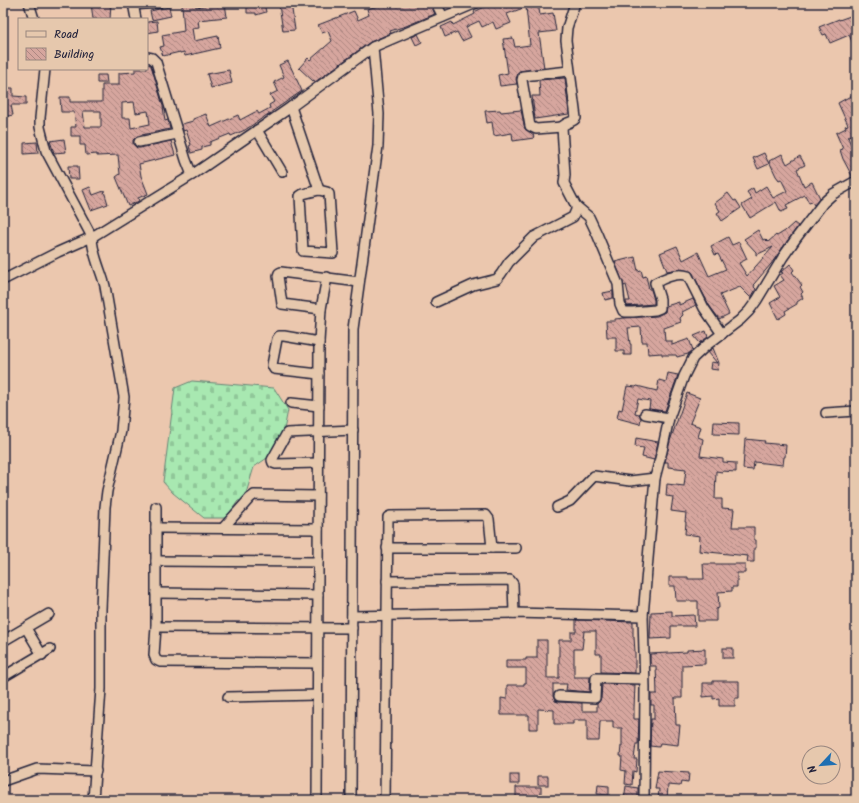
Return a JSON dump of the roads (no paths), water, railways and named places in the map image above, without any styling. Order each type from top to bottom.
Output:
[{"type":"street","points":[[29,3],[34,18]]},
{"type":"street","points":[[136,18],[133,4],[158,3]]},
{"type":"street","points":[[436,3],[443,17]]},
{"type":"street","points":[[3,280],[58,252],[92,237],[192,175],[291,107],[373,47],[476,3]]},
{"type":"street","points":[[569,71],[523,76],[522,80],[530,126],[536,129],[562,127],[565,124],[574,121],[576,118],[569,71],[566,34],[574,3]]},
{"type":"street","points":[[351,800],[353,328],[378,146],[379,114],[373,47]]},
{"type":"street","points":[[148,57],[152,58],[156,62],[192,175]]},
{"type":"street","points":[[45,70],[40,127],[46,151],[92,237],[92,248],[102,273],[105,286],[124,397],[121,430],[107,491],[105,507],[101,689],[93,800]]},
{"type":"street","points":[[291,107],[319,190]]},
{"type":"street","points":[[562,127],[565,175],[564,183],[576,206],[589,217],[597,234],[618,284],[620,304],[623,311],[633,312],[655,310],[660,308],[660,299],[655,283],[671,277],[686,275],[688,276],[704,308],[722,334]]},
{"type":"street","points":[[257,130],[282,172]]},
{"type":"street","points":[[139,142],[178,134]]},
{"type":"street","points":[[644,800],[643,616],[654,478],[662,451],[669,418],[688,366],[698,353],[740,320],[758,300],[786,252],[823,203],[833,194],[856,181]]},
{"type":"street","points":[[319,190],[330,194],[333,253],[303,250],[300,196],[319,190]]},
{"type":"street","points":[[436,302],[473,285],[497,279],[509,262],[534,237],[573,217],[576,212],[576,206]]},
{"type":"street","points":[[321,309],[282,304],[278,276],[281,272],[359,282]]},
{"type":"street","points":[[317,800],[319,342],[321,309],[328,277]]},
{"type":"street","points":[[319,342],[279,336],[277,339],[272,365],[274,369],[319,374]]},
{"type":"street","points":[[291,403],[319,406]]},
{"type":"street","points":[[826,413],[856,411]]},
{"type":"street","points":[[645,414],[669,418]]},
{"type":"street","points":[[318,463],[276,464],[273,463],[272,460],[287,433],[353,430]]},
{"type":"street","points":[[557,507],[570,501],[590,478],[594,476],[630,481],[654,478]]},
{"type":"street","points":[[224,528],[254,495],[318,496]]},
{"type":"street","points":[[156,507],[156,627],[154,658],[157,661],[317,663]]},
{"type":"street","points":[[385,800],[388,518],[390,516],[486,515],[489,519],[492,548]]},
{"type":"street","points":[[156,528],[318,529]]},
{"type":"street","points":[[387,548],[516,548]]},
{"type":"street","points":[[156,560],[318,562]]},
{"type":"street","points":[[387,581],[510,580],[513,584],[514,613]]},
{"type":"street","points":[[156,593],[318,595]]},
{"type":"street","points":[[352,616],[514,613],[643,616]]},
{"type":"street","points":[[3,641],[49,614]]},
{"type":"street","points":[[156,627],[352,628]]},
{"type":"street","points":[[26,628],[42,654]]},
{"type":"street","points":[[3,677],[50,650]]},
{"type":"street","points":[[559,696],[595,698],[596,678],[644,679]]},
{"type":"street","points":[[228,697],[317,695]]},
{"type":"street","points":[[3,781],[37,769],[96,771]]}]
